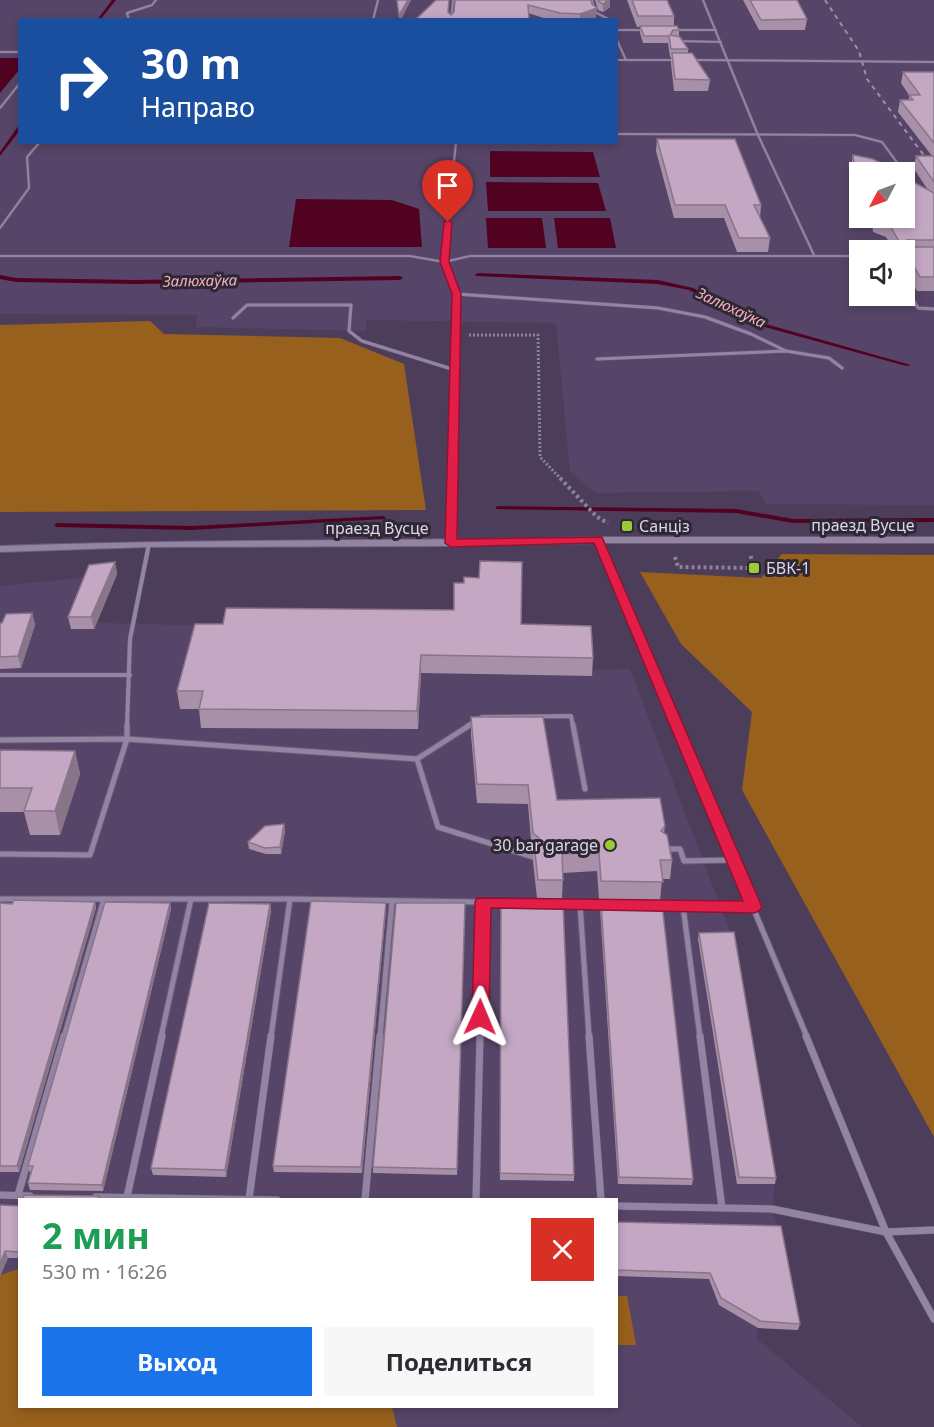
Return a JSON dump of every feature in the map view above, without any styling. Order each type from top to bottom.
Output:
[{"type":"street","name":"праезд Вусце","points":[[0,549],[149,544],[451,543],[670,539],[934,540]]},
{"type":"lane","points":[[128,18],[127,13],[152,4],[156,0]]},
{"type":"lane","points":[[374,18],[378,0]]},
{"type":"lane","points":[[451,18],[453,0]]},
{"type":"lane","points":[[592,0],[595,12],[606,18]]},
{"type":"lane","points":[[703,0],[758,135],[814,255]]},
{"type":"lane","points":[[618,30],[650,30]]},
{"type":"lane","points":[[672,30],[716,30]]},
{"type":"lane","points":[[673,41],[721,42]]},
{"type":"lane","points":[[618,42],[626,60]]},
{"type":"lane","points":[[0,52],[18,52]]},
{"type":"lane","points":[[618,60],[681,60]]},
{"type":"lane","points":[[693,60],[934,62]]},
{"type":"lane","points":[[1,106],[18,85]]},
{"type":"lane","points":[[618,134],[855,135],[882,142],[897,162]]},
{"type":"lane","points":[[0,228],[29,188],[27,157],[38,144]]},
{"type":"lane","points":[[451,543],[457,294],[444,262],[456,144]]},
{"type":"lane","points":[[0,256],[410,256],[444,262],[470,256],[849,256]]},
{"type":"lane","points":[[457,294],[658,309],[705,317],[751,334],[786,351]]},
{"type":"lane","points":[[915,303],[918,308],[934,309]]},
{"type":"lane","points":[[233,318],[247,305],[351,305],[349,331],[362,341],[455,370]]},
{"type":"lane","points":[[597,359],[786,351],[829,358],[842,368]]},
{"type":"lane","points":[[598,540],[754,907],[886,1232],[934,1319]]},
{"type":"lane","points":[[0,854],[90,855],[126,739],[130,639],[149,544]]},
{"type":"lane","points":[[0,675],[130,675]]},
{"type":"lane","points":[[0,740],[126,739],[417,759],[482,717],[571,716],[585,789]]},
{"type":"lane","points":[[417,759],[438,827],[533,857]]},
{"type":"lane","points":[[664,849],[680,849],[684,861],[734,860]]},
{"type":"lane","points":[[0,899],[290,899],[615,905]]},
{"type":"lane","points":[[18,1196],[104,899]]},
{"type":"lane","points":[[127,1197],[191,899]]},
{"type":"lane","points":[[249,1198],[290,899]]},
{"type":"lane","points":[[365,1198],[392,901]]},
{"type":"lane","points":[[476,1198],[483,902]]},
{"type":"lane","points":[[580,904],[601,1198]]},
{"type":"lane","points":[[649,905],[754,907]]},
{"type":"lane","points":[[683,906],[722,1208]]},
{"type":"lane","points":[[0,1195],[40,1196]]},
{"type":"lane","points":[[83,1197],[168,1198]]},
{"type":"lane","points":[[618,1206],[772,1209],[886,1232],[934,1230]]},
{"type":"path","points":[[456,336],[538,335],[540,457],[597,517],[616,526]]},
{"type":"path","points":[[670,539],[678,567],[754,568]]},
{"type":"shaded area","points":[[0,0],[934,0],[934,505],[766,504],[758,491],[595,493],[570,471],[556,323],[367,320],[365,331],[196,327],[197,315],[0,314]]},
{"type":"shaded area","points":[[0,58],[18,58],[18,71],[0,93]]},
{"type":"shaded area","points":[[490,151],[593,152],[600,177],[490,177]]},
{"type":"shaded area","points":[[486,182],[598,183],[606,211],[488,211]]},
{"type":"shaded area","points":[[296,199],[392,200],[419,209],[422,247],[289,247]]},
{"type":"shaded area","points":[[486,218],[542,218],[546,248],[488,248]]},
{"type":"shaded area","points":[[554,218],[610,218],[616,248],[558,248]]},
{"type":"shaded area","points":[[150,321],[164,334],[340,338],[404,364],[426,510],[0,512],[0,325]]},
{"type":"shaded area","points":[[782,554],[934,555],[934,1137],[742,790],[752,712],[681,644],[640,572],[761,578]]},
{"type":"shaded area","points":[[117,574],[97,623],[229,626],[521,642],[591,670],[630,669],[733,939],[775,1184],[772,1209],[780,1233],[798,1330],[758,1328],[756,1338],[862,1427],[0,1427],[0,586]]},
{"type":"shaded area","points":[[18,1269],[18,1408],[392,1408],[397,1427],[0,1427],[0,1275]]},
{"type":"shaded area","points":[[618,1296],[627,1296],[636,1345],[618,1345]]},
{"type":"building","points":[[397,0],[408,0],[399,15]]},
{"type":"building","points":[[436,0],[449,0],[448,12],[451,15],[454,12],[455,0],[591,0],[597,8],[580,14],[560,13],[528,5],[529,18],[417,18]]},
{"type":"building","points":[[632,0],[667,0],[674,16],[638,16]]},
{"type":"building","points":[[750,0],[797,0],[807,19],[761,20]]},
{"type":"building","points":[[640,26],[677,26],[679,30],[673,30],[670,35],[680,37],[688,49],[671,49],[669,36],[644,36]]},
{"type":"building","points":[[672,53],[692,53],[710,80],[675,79]]},
{"type":"building","points":[[903,72],[934,72],[934,143],[900,100],[913,100],[909,95],[920,95]]},
{"type":"building","points":[[657,139],[735,139],[761,205],[754,205],[770,238],[739,238],[725,205],[675,205]]},
{"type":"building","points":[[853,155],[879,162],[854,162]]},
{"type":"building","points":[[916,156],[934,156],[934,182]]},
{"type":"building","points":[[915,183],[934,193],[934,240],[898,240],[891,228],[915,228]]},
{"type":"building","points":[[915,247],[934,247],[934,277],[920,277],[915,268]]},
{"type":"building","points":[[480,561],[522,562],[521,624],[591,626],[593,658],[421,655],[417,711],[199,709],[203,691],[177,691],[195,624],[223,624],[226,608],[454,610],[454,583],[464,583],[464,577],[479,578]]},
{"type":"building","points":[[115,562],[91,617],[68,617],[89,565]]},
{"type":"building","points":[[32,613],[18,656],[0,657],[0,623],[6,614]]},
{"type":"building","points":[[471,717],[543,717],[557,800],[660,798],[665,826],[661,831],[667,835],[672,860],[660,860],[663,882],[601,881],[599,852],[562,854],[563,880],[538,880],[534,843],[539,838],[533,833],[528,785],[477,784]]},
{"type":"building","points":[[0,750],[75,751],[55,811],[24,811],[32,788],[0,788]]},
{"type":"building","points":[[284,824],[280,847],[265,848],[248,842],[265,826]]},
{"type":"building","points":[[14,900],[95,902],[17,1166],[0,1166],[0,903],[12,904]]},
{"type":"building","points":[[311,901],[386,903],[361,1167],[273,1166]]},
{"type":"building","points":[[105,902],[170,903],[102,1185],[28,1183],[33,1166],[28,1166]]},
{"type":"building","points":[[538,902],[563,902],[574,1175],[500,1173],[501,907],[539,907]]},
{"type":"building","points":[[209,903],[270,904],[225,1170],[151,1168]]},
{"type":"building","points":[[396,903],[465,903],[457,1169],[373,1167]]},
{"type":"building","points":[[601,903],[662,904],[693,1179],[619,1177]]},
{"type":"building","points":[[734,932],[776,1178],[739,1177],[699,933]]},
{"type":"building","points":[[24,1195],[99,1196],[98,1198],[23,1198]]},
{"type":"building","points":[[0,1205],[18,1206],[18,1252],[5,1251],[0,1264]]},
{"type":"building","points":[[618,1222],[781,1226],[800,1324],[760,1321],[721,1298],[710,1273],[618,1270]]},
{"type":"waterway","name":"Залюхаўка","points":[[100,18],[114,0]]},
{"type":"waterway","name":"Залюхаўка","points":[[0,155],[18,129]]},
{"type":"waterway","name":"Залюхаўка","points":[[478,275],[658,282],[691,289],[756,323],[908,365]]},
{"type":"waterway","name":"Залюхаўка","points":[[0,277],[16,280],[135,282],[400,278]]},
{"type":"waterway","points":[[498,508],[736,511],[793,521],[934,520]]},
{"type":"waterway","points":[[57,525],[192,528],[383,518]]},
{"type":"railway","points":[[825,0],[859,51],[867,79],[934,169]]},
{"type":"place","name":"Санціз","points":[[627,526]]},
{"type":"place","name":"БВК-1","points":[[754,568]]},
{"type":"place","name":"30 bar garage","points":[[610,845]]},
{"type":"route","points":[[448,222],[444,262],[457,294],[451,543],[598,540],[754,907],[483,902],[480,1017]]}]
